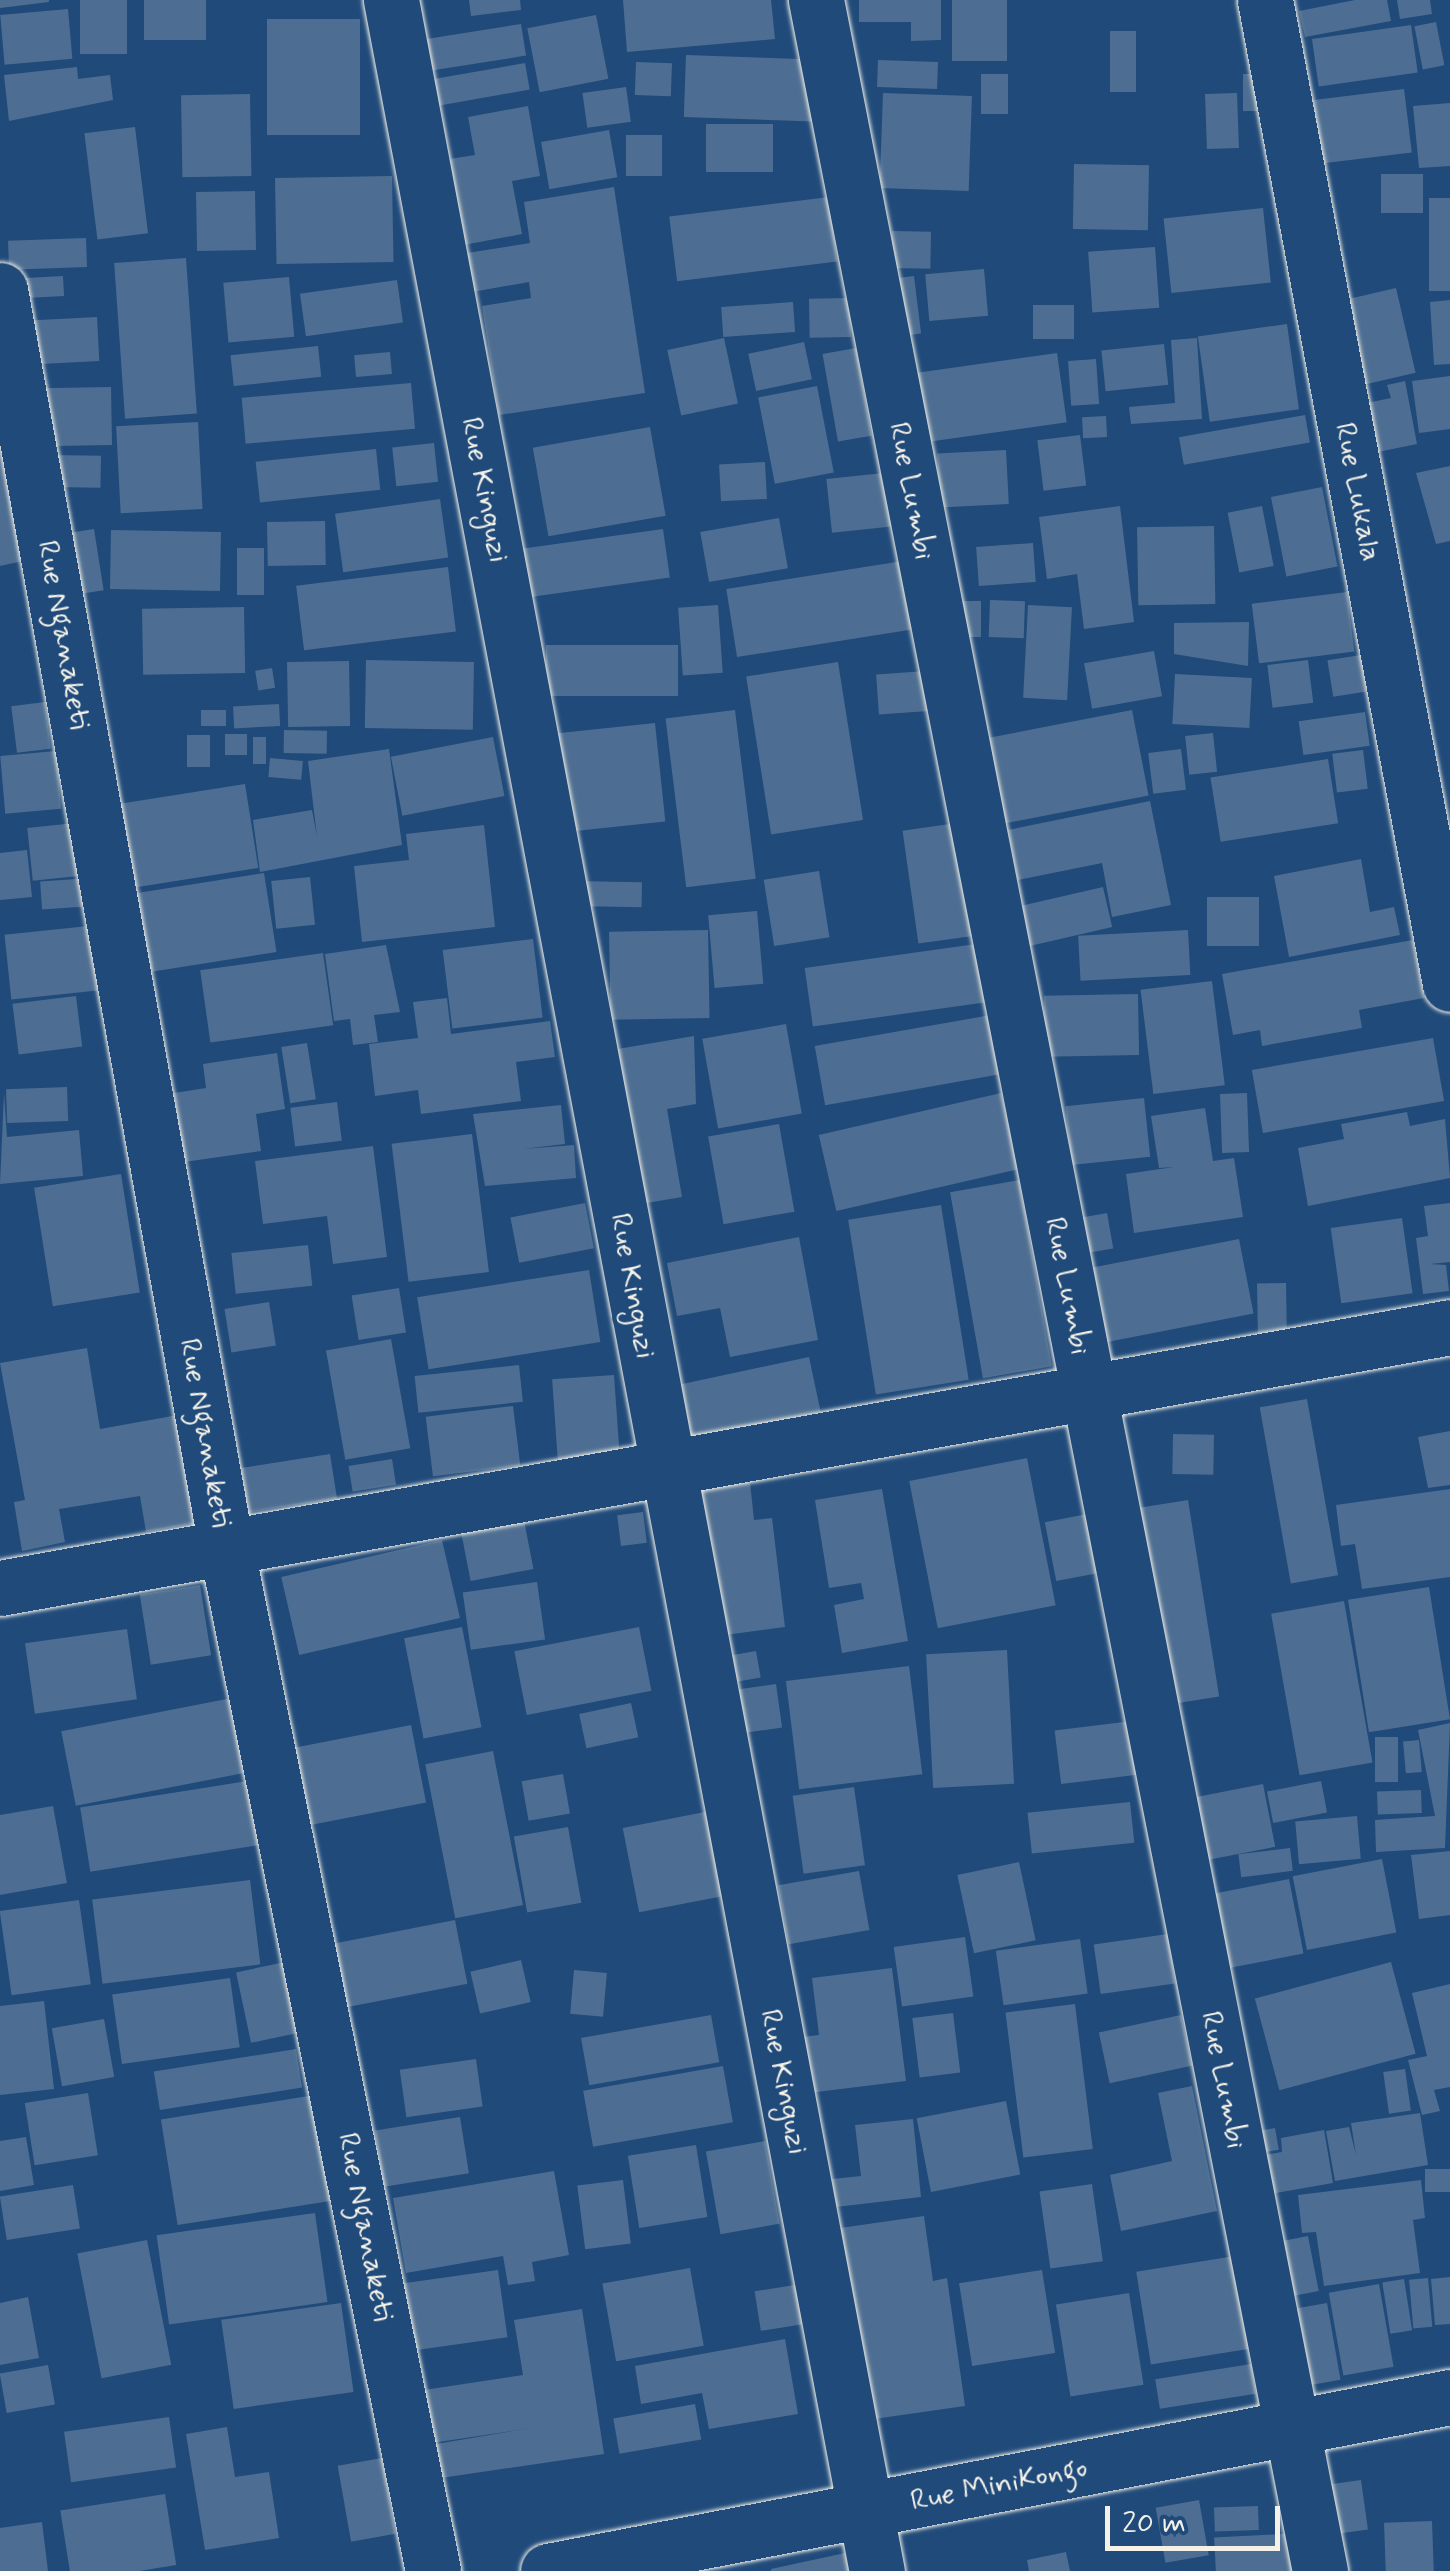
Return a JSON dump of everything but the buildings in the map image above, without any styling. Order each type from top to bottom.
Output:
[{"type":"street","name":"Rue Kinguzi","points":[[391,0],[664,1464],[877,2571]]},
{"type":"street","name":"Rue Lumbi","points":[[816,0],[1320,2571]]},
{"type":"street","name":"Rue Lukala","points":[[1264,0],[1450,984]]},
{"type":"street","name":"Rue Nganaketi","points":[[0,290],[227,1551],[433,2571]]},
{"type":"street","points":[[0,1588],[227,1551],[664,1464],[1450,1327]]},
{"type":"street","name":"Rue MiniKongo","points":[[548,2571],[1450,2397]]}]
